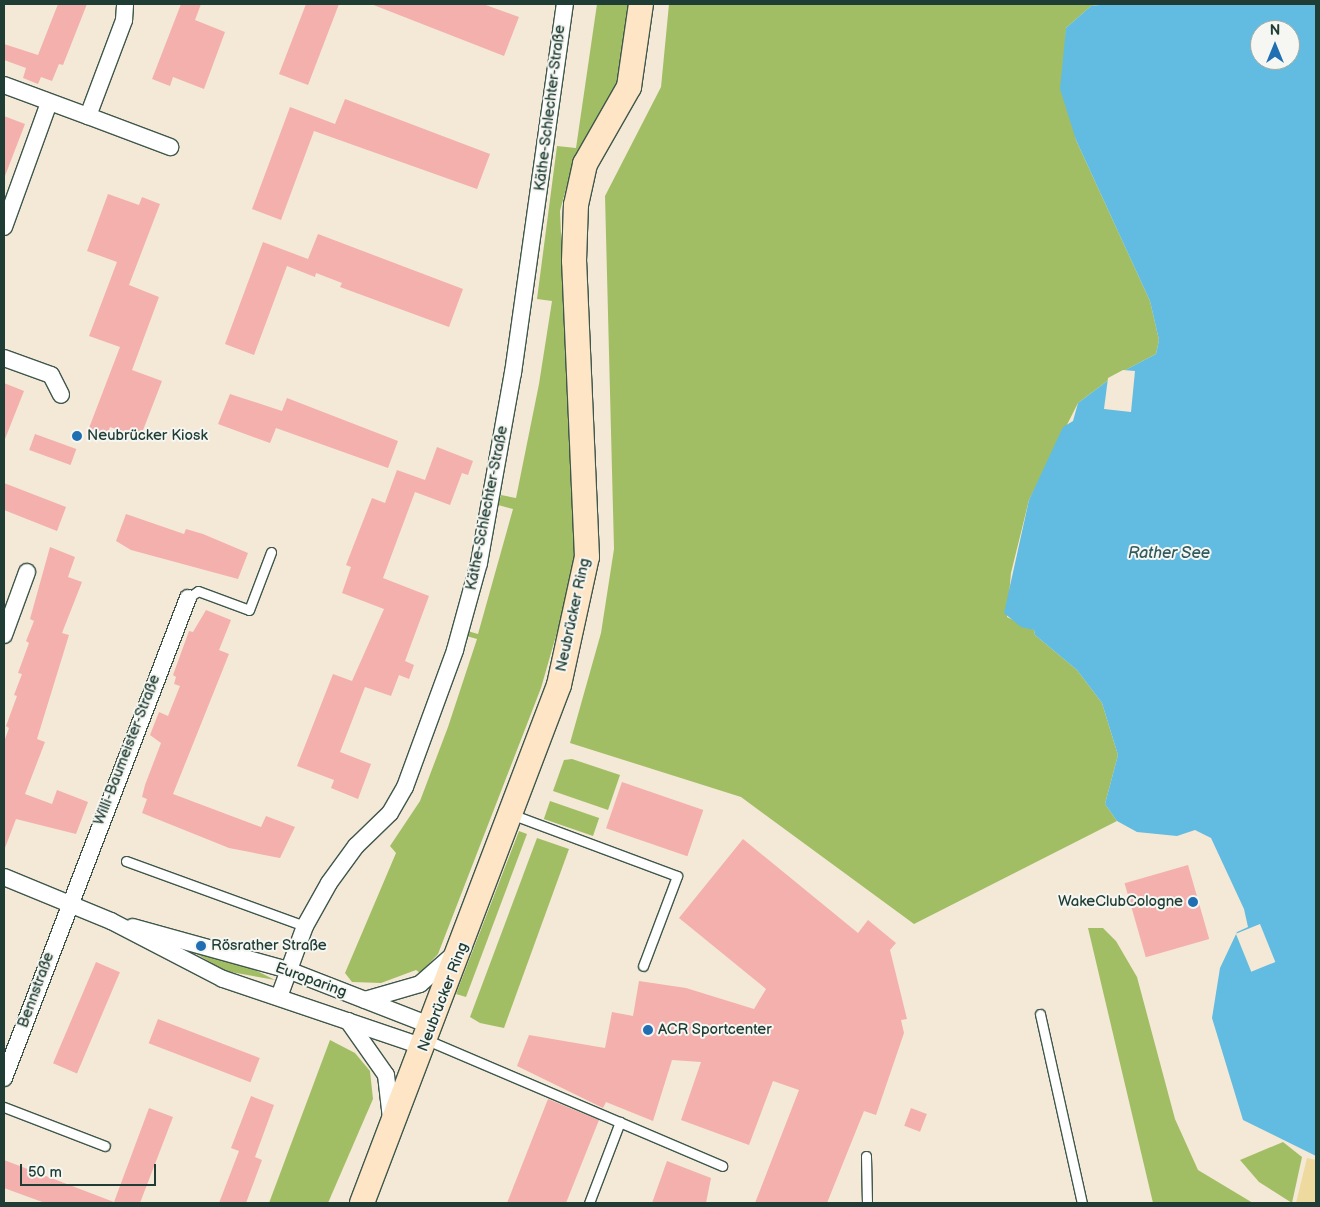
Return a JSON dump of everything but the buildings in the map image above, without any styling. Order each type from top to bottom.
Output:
[{"type":"main road","name":"Neubrücker Ring","points":[[362,1203],[464,944],[559,685],[586,557],[574,261],[576,205],[585,164],[629,87],[641,4]]},
{"type":"street","points":[[88,116],[124,20],[125,4]]},
{"type":"street","name":"Käthe-Schlechter-Straße","points":[[279,997],[305,926],[328,883],[356,846],[390,814],[405,787],[455,650],[479,563],[513,373],[564,4]]},
{"type":"street","points":[[4,84],[49,103],[170,147]]},
{"type":"street","points":[[4,227],[49,103]]},
{"type":"street","points":[[4,358],[51,375],[61,395]]},
{"type":"street","points":[[4,635],[27,572]]},
{"type":"street","name":"Willi-Baumeister-Straße","points":[[68,902],[188,598]]},
{"type":"street","name":"Europaring","points":[[4,877],[111,921],[170,955],[279,997],[347,1019],[428,1038]]},
{"type":"street","name":"Bennstraße","points":[[4,1078],[68,902]]},
{"type":"street","name":"Europaring","points":[[111,921],[288,970],[365,1000],[428,1038]]},
{"type":"street","name":"Europaring","points":[[365,1000],[420,984],[464,944]]},
{"type":"street","name":"Europaring","points":[[347,1019],[386,1075],[391,1128]]},
{"type":"lane","points":[[188,598],[198,591],[249,610],[271,552]]},
{"type":"lane","points":[[511,814],[677,876],[644,966]]},
{"type":"lane","points":[[126,862],[305,926]]},
{"type":"lane","points":[[1040,1014],[1082,1203]]},
{"type":"lane","points":[[428,1038],[722,1166]]},
{"type":"lane","points":[[4,1107],[105,1146]]},
{"type":"lane","points":[[589,1203],[620,1122]]},
{"type":"lane","points":[[866,1156],[867,1203]]},
{"type":"green space","points":[[597,4],[630,4],[620,81],[570,174],[560,211],[576,566],[541,688],[438,954],[420,973],[416,970],[381,983],[352,982],[345,973],[396,853],[390,846],[420,801],[448,727],[477,639],[463,635],[464,630],[478,634],[513,509],[498,505],[501,495],[516,498],[539,384],[552,301],[537,299],[557,146],[576,148]]},
{"type":"green space","points":[[669,4],[1108,4],[1091,6],[1066,28],[1065,67],[1076,140],[1150,301],[1159,340],[1156,354],[1114,376],[1078,403],[1029,500],[1011,573],[1007,617],[1034,630],[1035,635],[1077,670],[1102,703],[1118,755],[1105,804],[1117,821],[914,924],[741,797],[570,743],[601,633],[614,549],[605,196],[661,87]]},
{"type":"green space","points":[[572,759],[620,775],[608,810],[553,791],[564,760]]},
{"type":"green space","points":[[550,801],[599,818],[593,836],[544,819]]},
{"type":"green space","points":[[519,831],[527,834],[466,997],[456,994]]},
{"type":"green space","points":[[537,838],[569,849],[504,1028],[480,1023],[470,1017]]},
{"type":"green space","points":[[1088,928],[1103,928],[1116,941],[1137,977],[1175,1119],[1198,1170],[1253,1203],[1153,1203]]},
{"type":"green space","points":[[190,950],[251,968],[275,980],[225,971]]},
{"type":"green space","points":[[330,1040],[355,1053],[370,1071],[373,1099],[328,1203],[269,1203]]},
{"type":"green space","points":[[1283,1142],[1302,1157],[1292,1203],[1259,1182],[1240,1160]]},
{"type":"sand","points":[[1307,1158],[1316,1160],[1316,1203],[1296,1203]]},
{"type":"water","name":"Rather See","points":[[1108,4],[1316,4],[1316,1156],[1243,1120],[1212,1018],[1220,968],[1237,932],[1248,927],[1244,909],[1211,838],[1195,830],[1177,836],[1137,832],[1117,821],[1105,804],[1118,755],[1102,703],[1077,670],[1035,635],[1034,630],[1021,627],[1004,613],[1029,500],[1063,427],[1073,421],[1078,403],[1114,376],[1156,354],[1159,340],[1150,301],[1076,140],[1060,89],[1066,28],[1091,6]]},
{"type":"pier","points":[[1123,370],[1135,371],[1131,412],[1104,409],[1108,378]]},
{"type":"pier","points":[[1260,924],[1275,962],[1251,972],[1236,934]]},
{"type":"place","name":"Neubrücker Kiosk","points":[[77,436]]},
{"type":"place","name":"WakeClubCologne","points":[[1193,902]]},
{"type":"place","name":"Rösrather Straße","points":[[201,946]]},
{"type":"place","name":"ACR Sportcenter","points":[[648,1030]]}]
